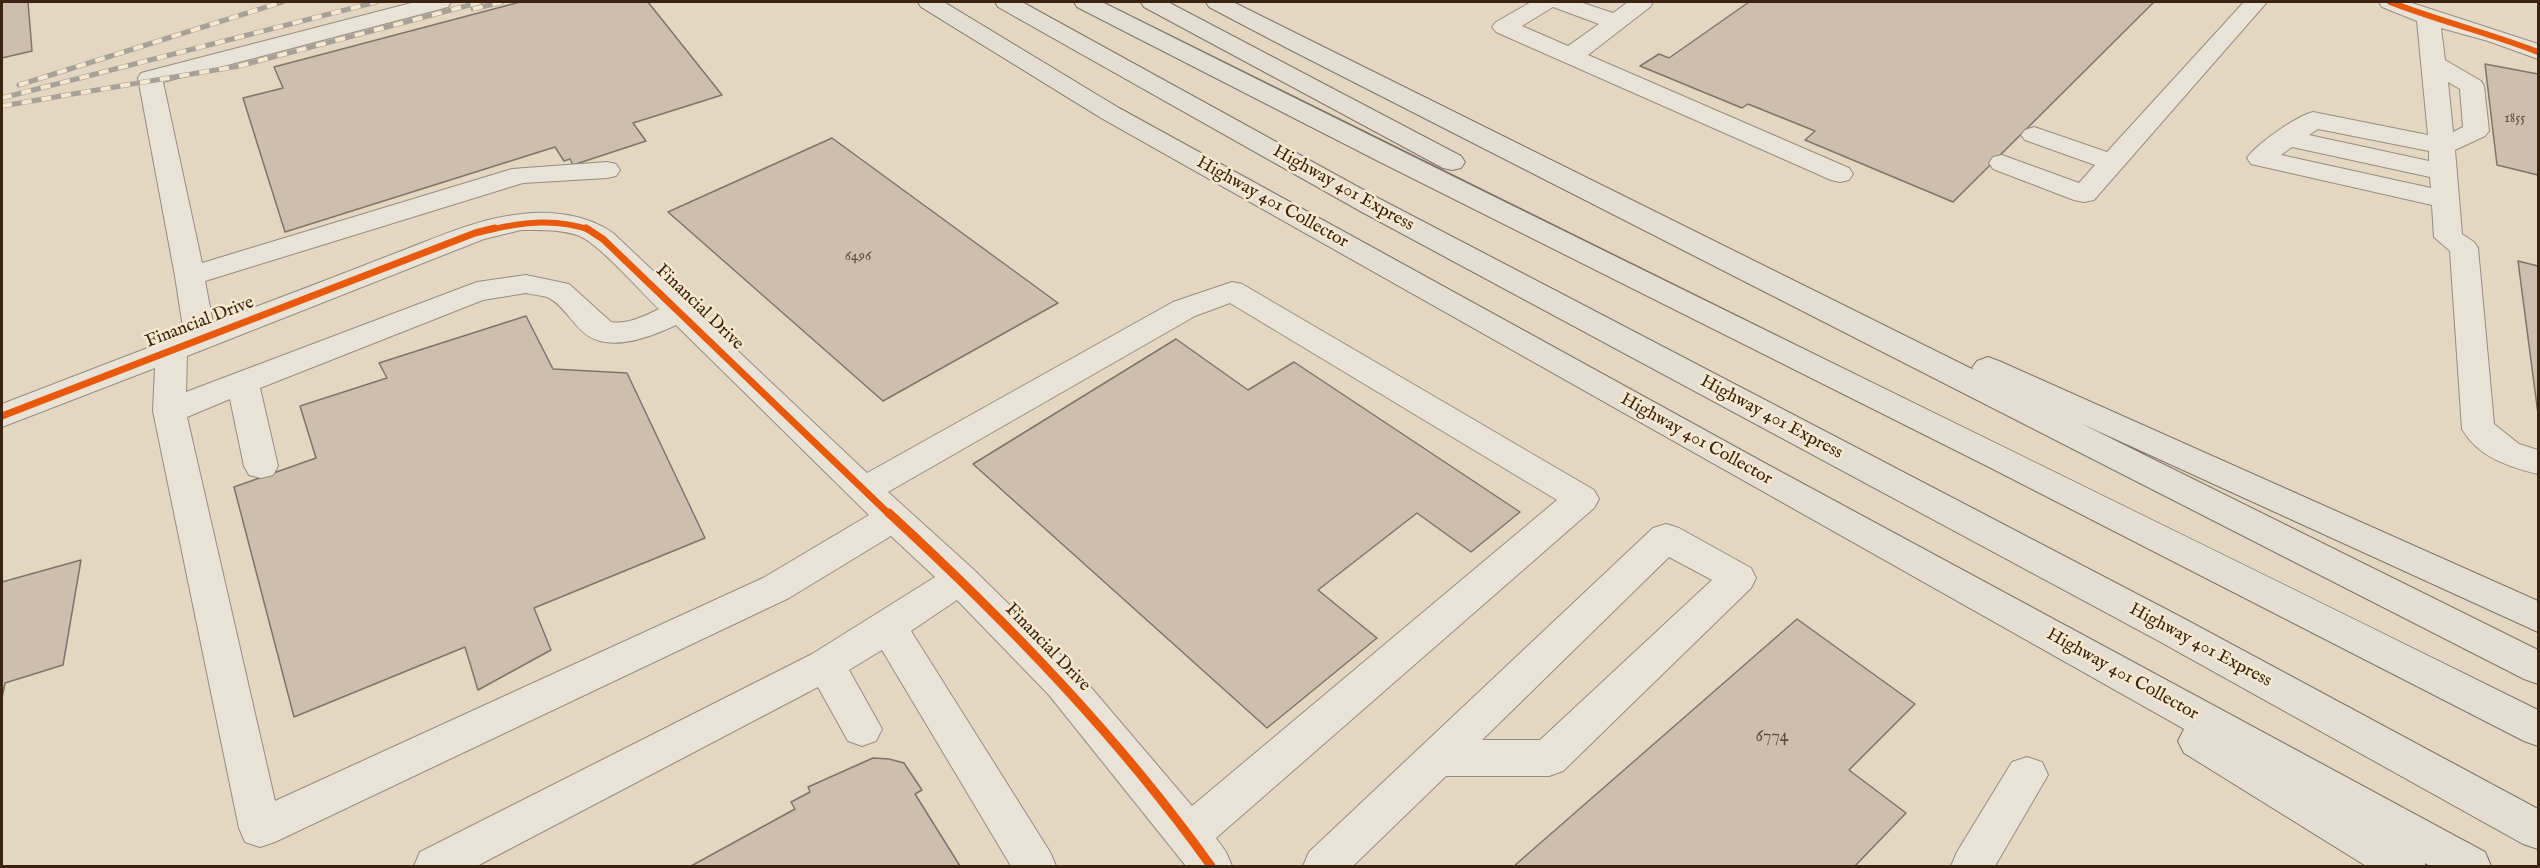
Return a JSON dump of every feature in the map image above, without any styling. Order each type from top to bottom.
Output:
[{"type":"highway","name":"Highway 401 Collector","points":[[929,2],[1120,118],[1760,476],[2470,867]]},
{"type":"highway","name":"Highway 401 Express","points":[[1006,2],[1381,211],[2168,628],[2538,830]]},
{"type":"highway","points":[[1085,2],[1376,149],[1997,456],[2538,729]]},
{"type":"highway","points":[[1152,2],[1997,456]]},
{"type":"highway","points":[[1217,2],[2538,668]]},
{"type":"highway","points":[[1295,43],[1910,333],[2538,616]]},
{"type":"highway","points":[[1760,476],[2404,867]]},
{"type":"street","points":[[440,2],[150,78],[190,276],[186,344],[169,411],[260,828],[776,588],[894,517]]},
{"type":"street","points":[[1560,2],[1629,8]]},
{"type":"street","points":[[2002,163],[2084,194],[2256,2]]},
{"type":"street","points":[[2390,2],[2428,17],[2496,36],[2538,52]]},
{"type":"street","points":[[1571,56],[1629,8]]},
{"type":"street","points":[[1540,12],[1504,27],[1840,174]]},
{"type":"street","points":[[2428,17],[2444,173],[2448,237],[2464,248],[2478,429],[2507,453],[2538,462]]},
{"type":"street","points":[[1570,31],[1592,40]]},
{"type":"street","points":[[2496,36],[2538,39]]},
{"type":"street","points":[[2313,120],[2444,173],[2260,158],[2313,120]]},
{"type":"street","points":[[2034,135],[2111,162]]},
{"type":"street","points":[[190,276],[521,175],[607,170]]},
{"type":"street","points":[[540,222],[572,172]]},
{"type":"street","name":"Financial Drive","points":[[2,416],[441,245],[501,226],[540,222],[571,223],[589,229],[643,275],[864,490],[960,579],[1063,683],[1189,835],[1211,867]]},
{"type":"street","points":[[169,411],[341,342],[477,291],[526,284],[559,291],[601,330],[616,333],[651,325],[679,312]]},
{"type":"street","points":[[864,490],[1184,309],[1232,291],[1582,499],[1189,835]]},
{"type":"street","points":[[243,383],[261,466]]},
{"type":"street","points":[[1324,867],[1437,758],[1666,538],[1738,578],[1549,758],[1437,758]]},
{"type":"street","points":[[435,867],[826,664],[888,627],[960,579]]},
{"type":"street","points":[[888,627],[1035,867]]},
{"type":"street","points":[[826,664],[862,729]]},
{"type":"street","points":[[1972,867],[2027,775]]},
{"type":"building","points":[[2,2],[28,2],[32,51],[2,58]]},
{"type":"building","points":[[520,2],[648,2],[722,95],[633,123],[646,141],[573,165],[570,159],[564,161],[555,147],[285,232],[243,98],[283,88],[274,67]]},
{"type":"building","points":[[1749,2],[2154,2],[1953,202],[1805,140],[1815,131],[1748,104],[1742,108],[1640,66],[1659,54],[1669,58]]},
{"type":"building","points":[[2485,64],[2538,74],[2538,175],[2497,165]]},
{"type":"building","points":[[832,138],[1058,303],[883,401],[668,212]]},
{"type":"building","points":[[2518,261],[2538,266],[2538,414]]},
{"type":"building","points":[[526,316],[553,369],[627,373],[705,538],[534,608],[551,650],[478,690],[465,647],[294,717],[234,487],[316,458],[300,406],[387,378],[379,363]]},
{"type":"building","points":[[1176,339],[1248,390],[1294,362],[1520,512],[1471,552],[1417,513],[1318,590],[1377,638],[1267,728],[973,464]]},
{"type":"building","points":[[81,560],[63,665],[5,683],[2,698],[2,582]]},
{"type":"building","points":[[1797,619],[1915,704],[1849,770],[1906,813],[1855,866],[1514,866]]},
{"type":"building","points":[[873,758],[904,763],[922,790],[915,794],[960,866],[691,866],[795,809],[791,802],[810,792],[808,787]]},
{"type":"railway","points":[[19,85],[282,2]]},
{"type":"railway","points":[[2,98],[376,2]]},
{"type":"railway","points":[[2,106],[239,66],[481,2]]},
{"type":"railway","points":[[473,9],[502,2]]},
{"type":"cycle path","points":[[2390,2],[2428,17],[2496,36],[2538,52]]},
{"type":"cycle path","points":[[2,416],[475,233],[521,222],[558,222],[589,229],[603,239],[960,579],[1063,683],[1189,835],[1211,866]]}]
